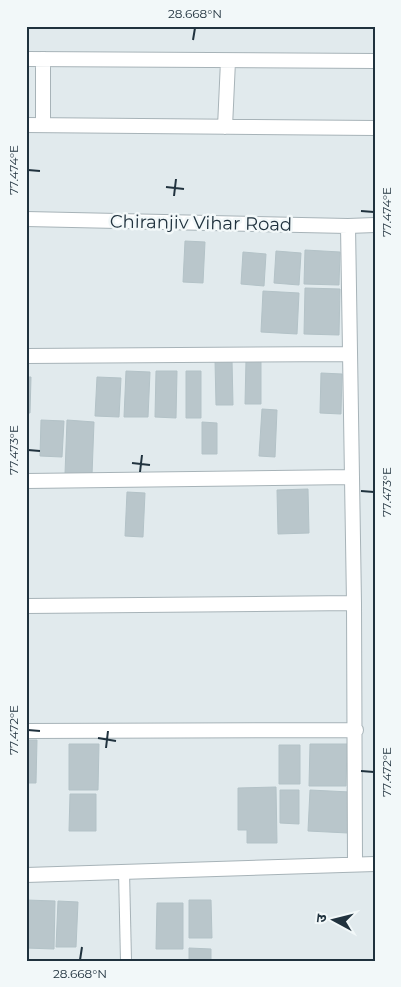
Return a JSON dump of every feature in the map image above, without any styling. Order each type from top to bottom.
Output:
[{"type":"street","points":[[26,59],[375,61]]},
{"type":"street","points":[[43,59],[43,125]]},
{"type":"street","points":[[225,127],[228,61]]},
{"type":"street","points":[[26,125],[375,128]]},
{"type":"street","name":"Chiranjiv Vihar Road","points":[[26,220],[348,226],[375,224]]},
{"type":"street","points":[[348,226],[356,730],[355,864]]},
{"type":"street","points":[[26,356],[350,354]]},
{"type":"street","points":[[26,481],[352,477]]},
{"type":"street","points":[[26,606],[354,603]]},
{"type":"street","points":[[26,731],[356,730]]},
{"type":"street","points":[[26,875],[375,864]]},
{"type":"lane","points":[[124,872],[126,961]]},
{"type":"building","points":[[185,241],[205,242],[203,283],[183,282]]},
{"type":"building","points":[[305,250],[340,252],[339,285],[304,284]]},
{"type":"building","points":[[276,251],[301,253],[299,285],[274,283]]},
{"type":"building","points":[[243,252],[266,254],[264,286],[241,284]]},
{"type":"building","points":[[305,288],[340,289],[339,335],[304,334]]},
{"type":"building","points":[[263,291],[299,293],[297,334],[261,332]]},
{"type":"building","points":[[215,360],[232,360],[233,405],[216,405]]},
{"type":"building","points":[[246,360],[261,360],[261,404],[245,404]]},
{"type":"building","points":[[126,371],[150,372],[148,417],[124,417]]},
{"type":"building","points":[[156,371],[177,371],[176,418],[155,417]]},
{"type":"building","points":[[186,371],[201,371],[201,418],[186,418]]},
{"type":"building","points":[[321,373],[342,374],[341,414],[320,413]]},
{"type":"building","points":[[26,377],[31,377],[30,413],[26,413]]},
{"type":"building","points":[[97,377],[121,378],[119,417],[95,416]]},
{"type":"building","points":[[262,409],[277,410],[275,457],[259,456]]},
{"type":"building","points":[[41,420],[64,421],[62,457],[40,456]]},
{"type":"building","points":[[67,420],[94,422],[92,475],[65,474]]},
{"type":"building","points":[[202,422],[217,423],[217,454],[202,454]]},
{"type":"building","points":[[308,489],[309,533],[278,534],[277,490]]},
{"type":"building","points":[[127,492],[145,493],[143,537],[125,536]]},
{"type":"building","points":[[26,740],[37,740],[36,783],[26,783]]},
{"type":"building","points":[[69,744],[99,744],[98,790],[69,790]]},
{"type":"building","points":[[310,744],[347,744],[346,786],[309,786]]},
{"type":"building","points":[[279,745],[300,745],[300,784],[279,784]]},
{"type":"building","points":[[276,787],[277,843],[247,843],[247,830],[238,830],[238,788]]},
{"type":"building","points":[[280,790],[299,790],[299,824],[280,823]]},
{"type":"building","points":[[310,790],[350,792],[348,833],[308,831]]},
{"type":"building","points":[[70,794],[96,794],[96,831],[69,831]]},
{"type":"building","points":[[26,900],[55,901],[54,949],[26,948]]},
{"type":"building","points":[[189,900],[211,900],[212,938],[189,938]]},
{"type":"building","points":[[58,901],[78,902],[76,947],[56,947]]},
{"type":"building","points":[[157,903],[183,903],[183,949],[156,949]]},
{"type":"building","points":[[189,948],[211,949],[211,961],[189,961]]}]
